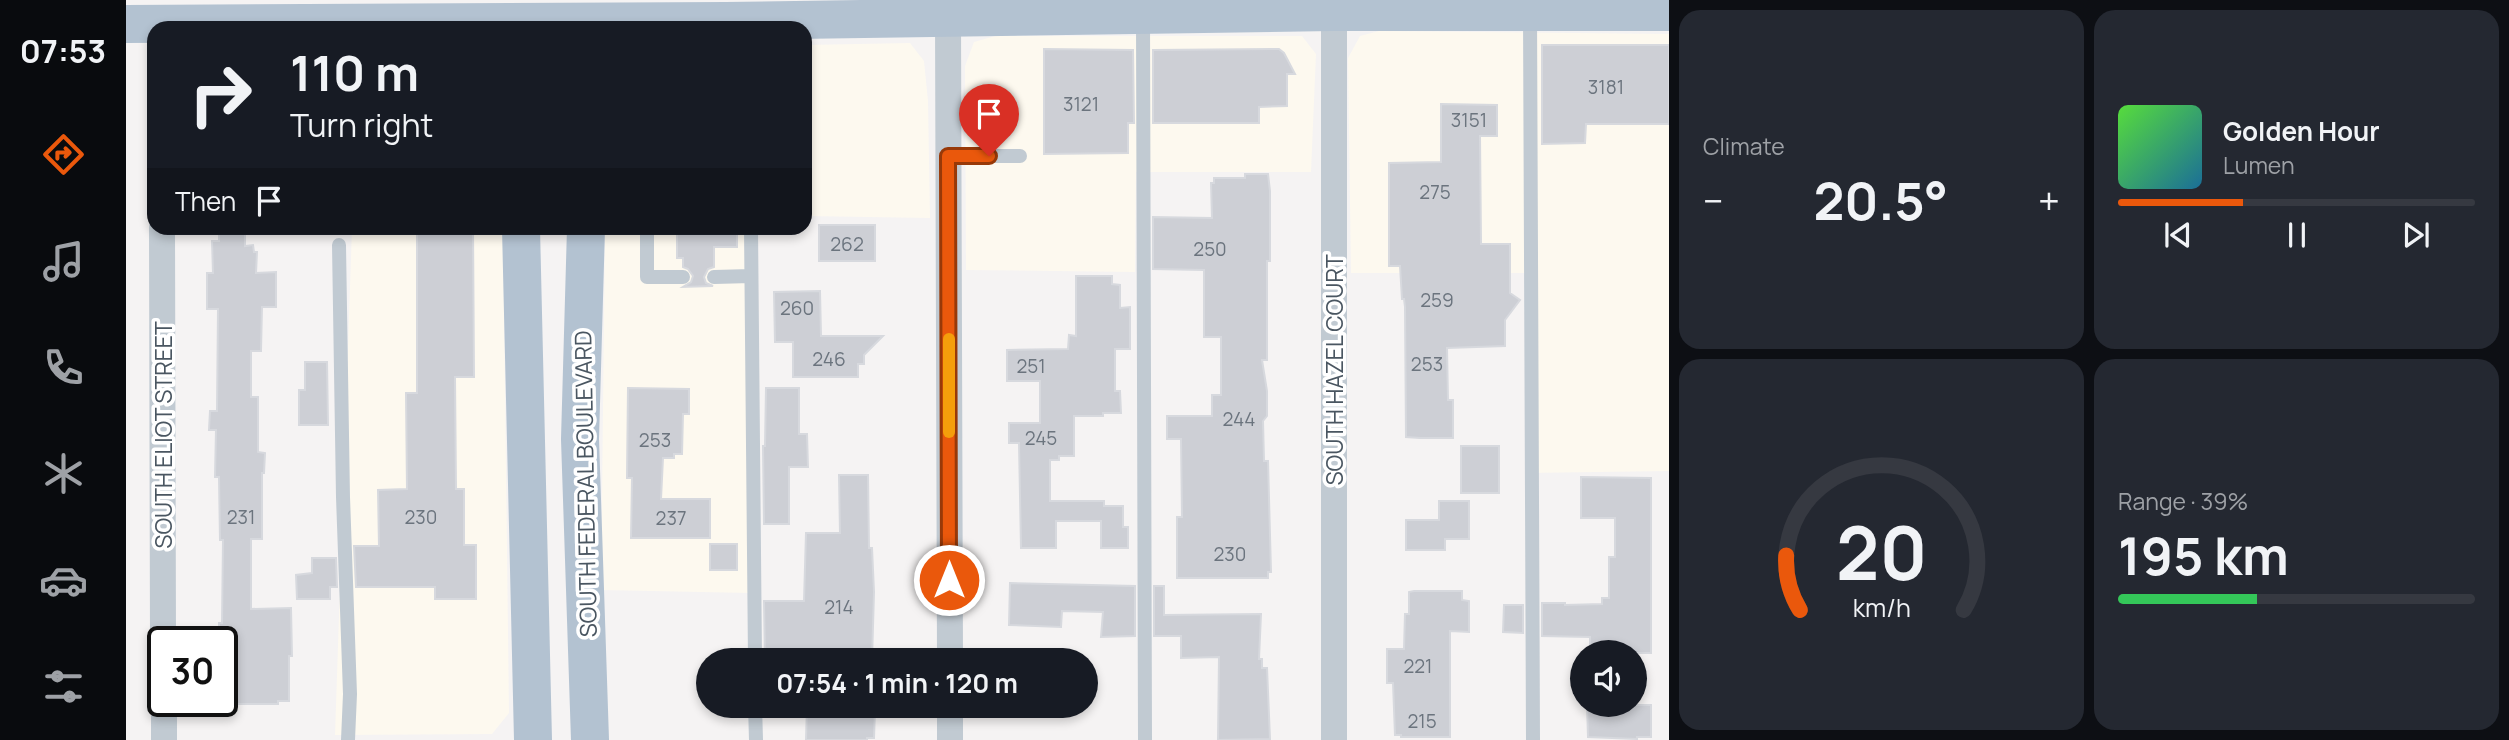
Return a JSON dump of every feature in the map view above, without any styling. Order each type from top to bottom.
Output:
[{"type":"main road","points":[[812,22],[1143,15],[1334,6],[1530,12],[1669,12]]},
{"type":"main road","points":[[448,21],[517,17],[681,21]]},
{"type":"main road","points":[[521,235],[533,740]]},
{"type":"main road","name":"SOUTH FEDERAL BOULEVARD","points":[[586,235],[580,439],[590,740]]},
{"type":"street","name":"SOUTH HAZEL COURT","points":[[1334,6],[1334,740]]},
{"type":"street","points":[[948,17],[950,648]]},
{"type":"street","name":"SOUTH ELIOT STREET","points":[[162,235],[163,626]]},
{"type":"street","points":[[164,717],[164,740]]},
{"type":"street","points":[[950,718],[950,740]]},
{"type":"lane","points":[[1530,12],[1533,740]]},
{"type":"lane","points":[[1143,15],[1145,740]]},
{"type":"lane","points":[[948,156],[1020,156]]},
{"type":"lane","points":[[647,235],[647,277],[683,277]]},
{"type":"lane","points":[[751,235],[755,648]]},
{"type":"lane","points":[[339,245],[350,694],[348,740]]},
{"type":"lane","points":[[714,276],[751,276]]},
{"type":"lane","points":[[755,718],[756,740]]},
{"type":"shaded area","points":[[1379,31],[1669,34],[1669,471],[1526,473],[1525,273],[1351,273],[1348,58],[1360,36]]},
{"type":"shaded area","points":[[995,36],[1302,36],[1316,54],[1311,172],[1136,172],[1135,272],[966,270],[965,66],[974,42]]},
{"type":"shaded area","points":[[910,43],[924,61],[928,101],[930,218],[812,216],[812,45]]},
{"type":"shaded area","points":[[352,235],[503,235],[509,713],[492,734],[335,735]]},
{"type":"shaded area","points":[[605,235],[756,235],[751,593],[601,590]]},
{"type":"building","points":[[1542,45],[1669,45],[1669,124],[1586,124],[1585,143],[1542,144]]},
{"type":"building","points":[[1044,49],[1133,50],[1134,123],[1128,123],[1128,153],[1044,154]]},
{"type":"building","points":[[1279,49],[1295,74],[1287,74],[1287,106],[1259,107],[1259,123],[1153,123],[1153,50]]},
{"type":"building","points":[[1441,104],[1497,105],[1497,136],[1480,136],[1481,244],[1510,244],[1510,293],[1520,300],[1505,320],[1505,346],[1447,348],[1448,400],[1453,400],[1453,438],[1406,437],[1405,307],[1400,266],[1389,266],[1389,163],[1441,162]]},
{"type":"building","points":[[1245,174],[1268,174],[1270,191],[1267,360],[1262,360],[1267,391],[1267,416],[1263,421],[1264,461],[1268,461],[1271,572],[1268,572],[1268,578],[1177,578],[1177,517],[1182,517],[1181,439],[1167,439],[1167,416],[1212,416],[1212,395],[1221,395],[1221,337],[1204,337],[1204,270],[1153,269],[1153,217],[1212,218],[1211,183],[1214,183],[1214,178],[1245,178]]},
{"type":"building","points":[[819,225],[875,225],[875,261],[819,261]]},
{"type":"building","points":[[219,235],[245,235],[245,246],[253,245],[254,252],[257,252],[256,273],[276,272],[276,307],[262,307],[261,351],[251,351],[251,397],[258,397],[258,452],[265,453],[262,473],[262,539],[251,539],[251,609],[291,608],[289,701],[278,701],[278,704],[238,704],[238,626],[219,626],[219,623],[222,623],[223,540],[220,540],[219,477],[215,477],[216,430],[209,430],[210,411],[217,411],[218,309],[207,309],[207,273],[213,273],[212,241],[219,241]]},
{"type":"building","points":[[417,235],[473,235],[474,377],[455,377],[456,489],[464,489],[464,545],[476,545],[476,599],[435,599],[435,587],[356,587],[354,546],[379,546],[378,490],[407,489],[406,393],[417,393]]},
{"type":"building","points":[[677,235],[737,235],[737,247],[714,247],[714,267],[708,269],[704,277],[706,283],[713,286],[683,287],[691,282],[693,276],[683,267],[683,258],[677,258]]},
{"type":"building","points":[[1076,276],[1112,276],[1112,284],[1120,285],[1120,308],[1130,307],[1130,349],[1115,349],[1115,391],[1120,391],[1121,413],[1074,416],[1074,456],[1059,456],[1059,460],[1050,460],[1050,501],[1104,501],[1104,506],[1123,506],[1123,527],[1128,527],[1128,548],[1101,548],[1101,521],[1056,521],[1056,548],[1021,548],[1019,443],[1009,443],[1009,423],[1040,423],[1040,381],[1007,381],[1007,350],[1068,349],[1069,335],[1076,336]]},
{"type":"building","points":[[820,291],[821,336],[883,336],[864,355],[864,364],[858,364],[858,377],[793,377],[793,342],[775,342],[774,292]]},
{"type":"building","points":[[305,362],[327,362],[328,425],[299,425],[299,390],[305,390]]},
{"type":"building","points":[[628,388],[689,389],[689,414],[683,414],[682,454],[674,454],[674,458],[663,458],[661,499],[710,499],[710,538],[631,538],[632,478],[627,478]]},
{"type":"building","points":[[766,388],[799,388],[799,434],[807,434],[808,467],[789,467],[789,524],[764,524],[763,446]]},
{"type":"building","points":[[1461,446],[1499,446],[1499,493],[1461,493]]},
{"type":"building","points":[[839,475],[868,475],[869,548],[872,548],[874,592],[872,648],[765,648],[764,601],[804,601],[806,533],[840,533]]},
{"type":"building","points":[[1581,477],[1651,478],[1651,653],[1647,653],[1647,640],[1590,640],[1590,637],[1542,636],[1542,603],[1602,604],[1602,598],[1609,598],[1609,557],[1615,557],[1615,518],[1581,518]]},
{"type":"building","points":[[1439,501],[1469,501],[1469,539],[1445,539],[1445,550],[1406,550],[1406,520],[1439,520]]},
{"type":"building","points":[[710,544],[737,544],[737,570],[710,570]]},
{"type":"building","points":[[312,558],[336,558],[337,587],[330,587],[330,599],[297,599],[296,575],[312,573]]},
{"type":"building","points":[[1010,583],[1135,586],[1135,636],[1101,637],[1103,612],[1062,611],[1061,627],[1009,625]]},
{"type":"building","points":[[1154,586],[1164,586],[1164,615],[1261,614],[1259,659],[1262,659],[1262,668],[1267,668],[1270,739],[1218,740],[1219,657],[1181,658],[1181,636],[1154,636]]},
{"type":"building","points":[[1462,591],[1462,600],[1469,601],[1469,632],[1450,631],[1450,737],[1395,735],[1393,683],[1387,683],[1387,649],[1404,649],[1405,614],[1409,614],[1409,592]]},
{"type":"building","points":[[1504,605],[1523,605],[1523,633],[1503,632]]},
{"type":"building","points":[[1647,705],[1651,705],[1651,737],[1588,737],[1587,717],[1647,717]]},
{"type":"building","points":[[807,718],[875,718],[874,738],[806,740]]},
{"type":"slow traffic","points":[[949,339],[949,432]]},
{"type":"route","points":[[949,580],[948,156],[989,156]]}]
